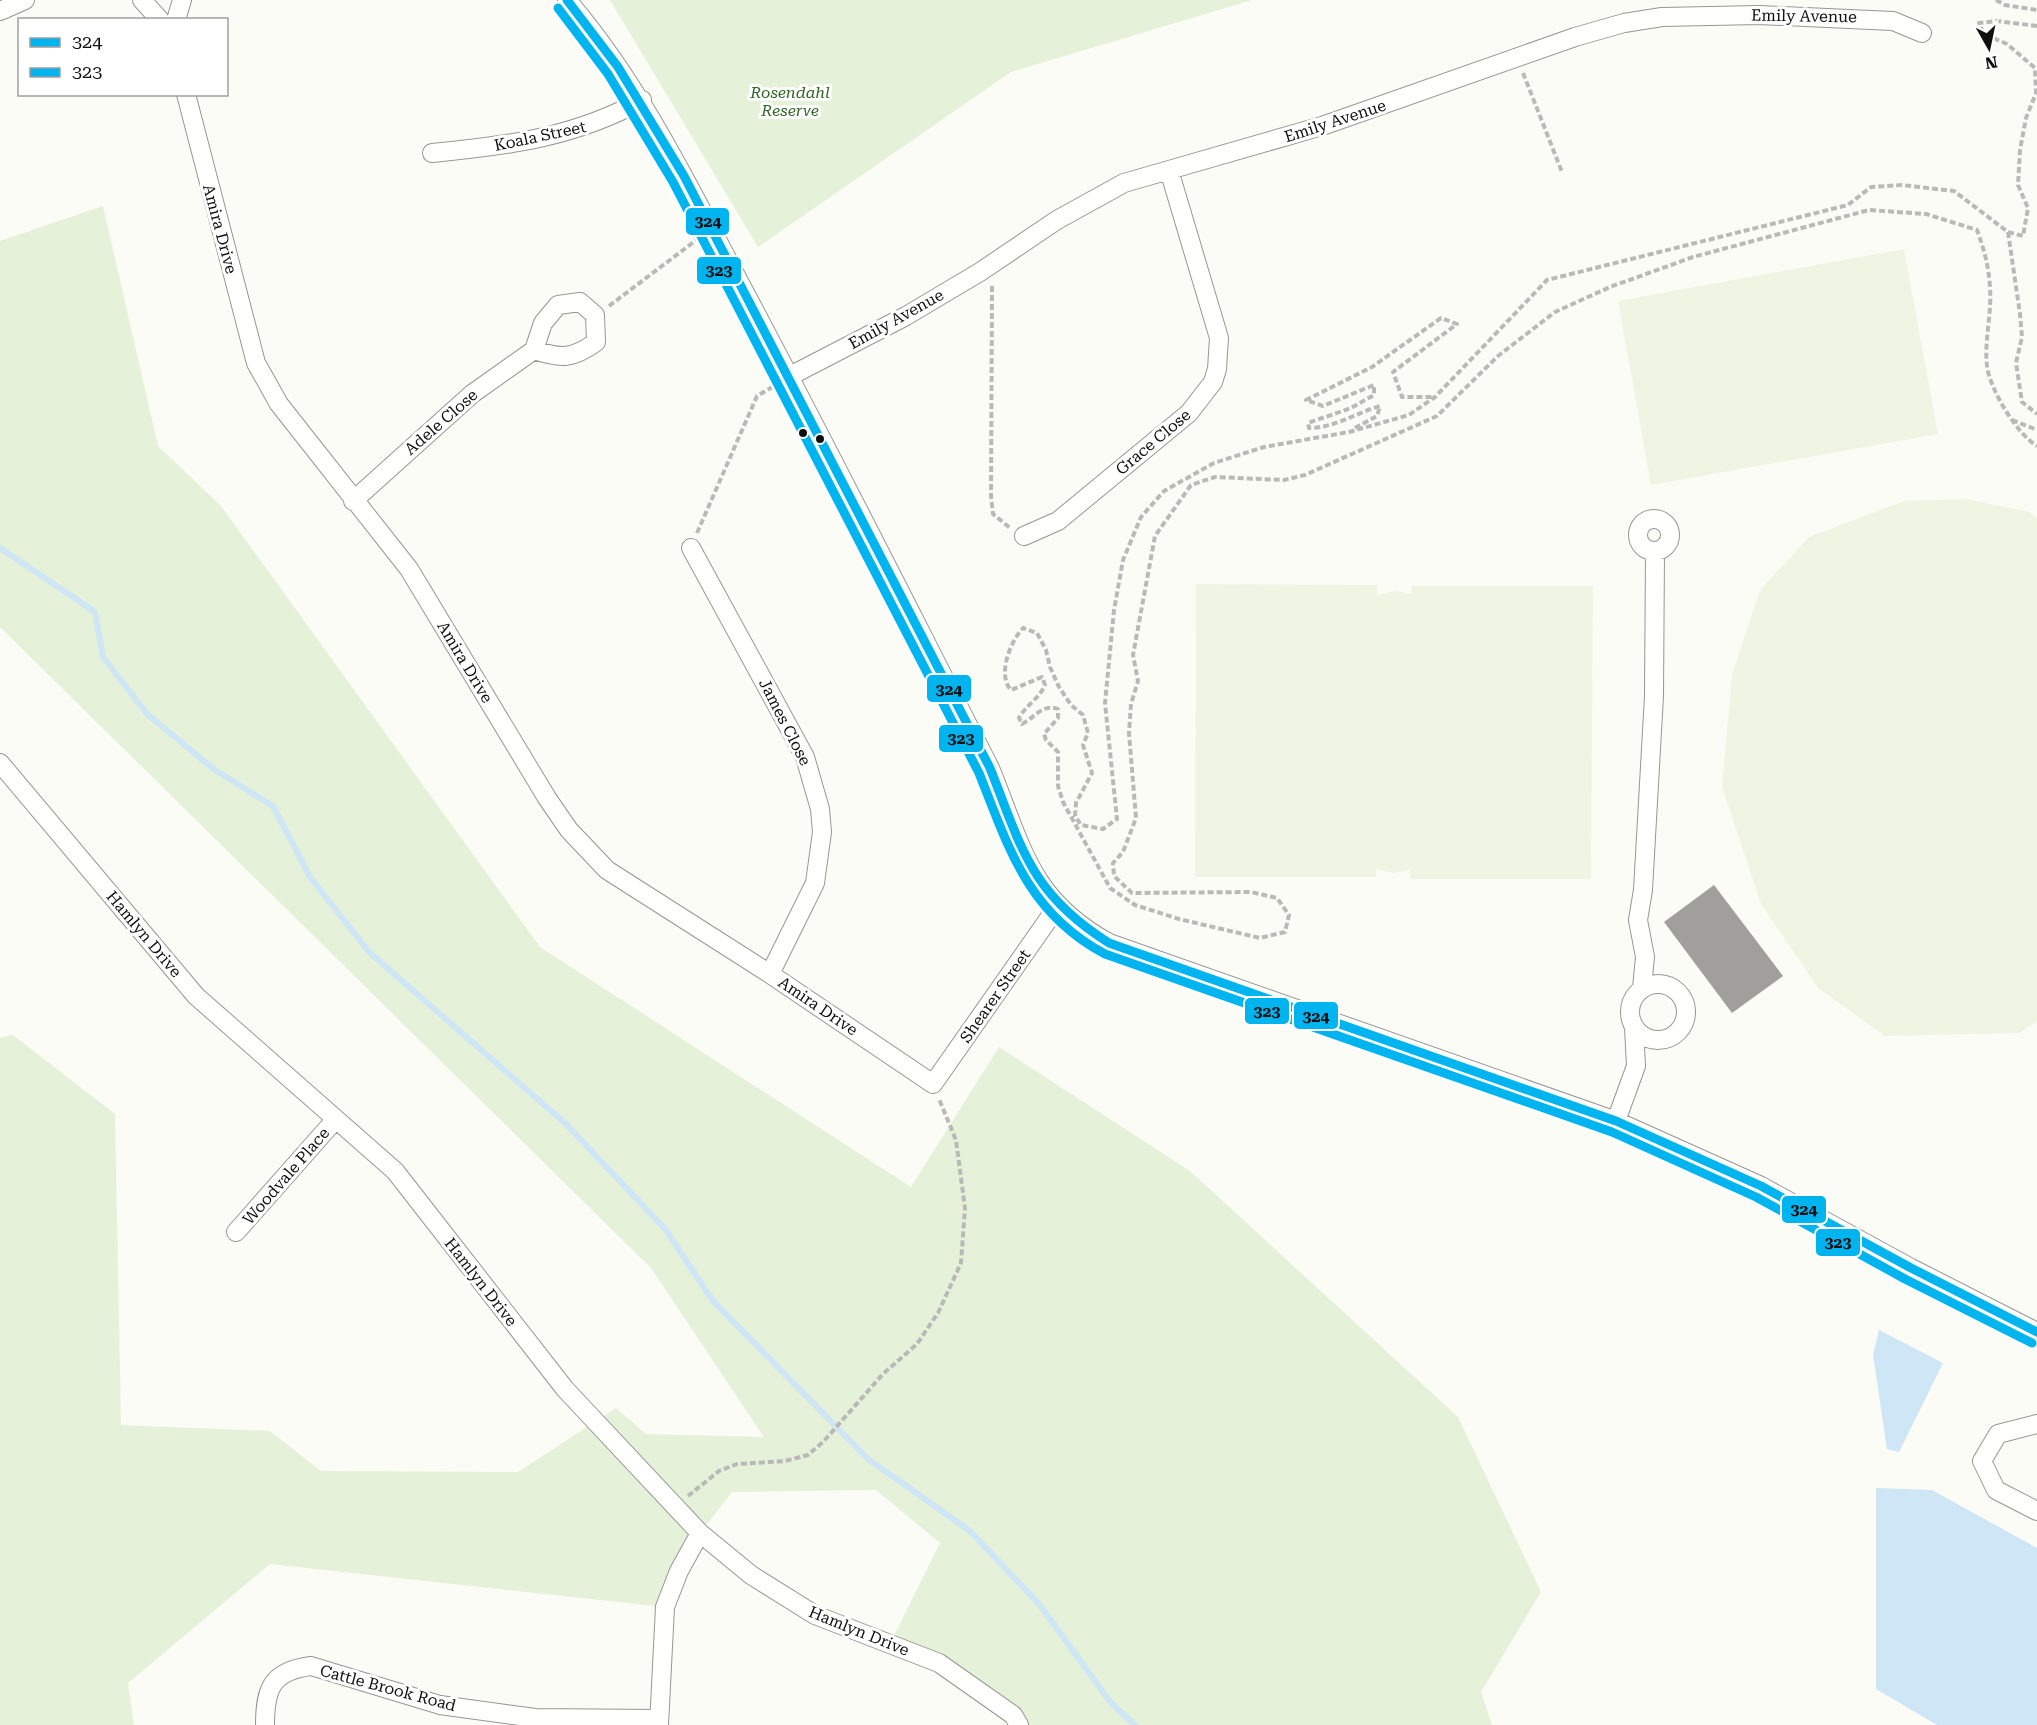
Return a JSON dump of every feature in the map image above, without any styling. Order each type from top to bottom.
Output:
[{"type":"street","points":[[0,11],[25,0]]},
{"type":"street","points":[[142,0],[158,18]]},
{"type":"street","points":[[177,18],[182,0]]},
{"type":"street","points":[[567,0],[589,26],[642,100],[790,376],[990,768],[1012,829],[1033,873],[1057,907],[1101,939],[1157,962],[1616,1121],[1761,1186],[1911,1268],[2037,1332]]},
{"type":"street","name":"Emily Avenue","points":[[790,376],[906,316],[992,264],[1090,200],[1125,183],[1322,126],[1624,23],[1662,17],[1759,15],[1869,18],[1893,21],[1922,33]]},
{"type":"street","name":"Amira Drive","points":[[187,96],[256,363],[279,404],[353,501],[409,569],[547,798],[585,849],[607,870],[644,896],[770,974],[933,1084]]},
{"type":"street","name":"Koala Street","points":[[432,153],[537,140],[583,128],[613,116],[642,100]]},
{"type":"street","name":"Grace Close","points":[[1024,536],[1058,521],[1189,413],[1213,382],[1219,356],[1219,338],[1169,170]]},
{"type":"street","points":[[580,302],[595,315],[596,342],[579,354],[554,357],[534,350],[543,322],[558,305],[580,302]]},
{"type":"street","name":"Adele Close","points":[[353,501],[472,394],[534,350]]},
{"type":"street","name":"James Close","points":[[691,548],[805,757],[820,809],[822,832],[814,883],[770,974]]},
{"type":"street","points":[[1642,988],[1645,957],[1638,920],[1643,890],[1654,696],[1654,552]]},
{"type":"street","name":"Hamlyn Drive","points":[[0,763],[196,996],[395,1171],[565,1389],[700,1533],[751,1575],[815,1615],[939,1663],[1013,1715],[1019,1725]]},
{"type":"street","name":"Shearer Street","points":[[933,1084],[1057,907]]},
{"type":"street","points":[[1636,1066],[1680,1029],[1686,1012],[1681,996],[1668,985],[1645,957]]},
{"type":"street","points":[[1666,1039],[1649,1039],[1635,1028],[1630,1020],[1631,1002],[1642,988],[1651,984],[1668,985]]},
{"type":"street","points":[[1616,1121],[1636,1066],[1635,1028]]},
{"type":"street","name":"Woodvale Place","points":[[236,1232],[335,1120]]},
{"type":"street","points":[[2037,1424],[1998,1434],[1982,1461],[1996,1490],[2037,1511]]},
{"type":"street","points":[[659,1722],[665,1607],[679,1571],[700,1533]]},
{"type":"street","name":"Cattle Brook Road","points":[[265,1725],[265,1700],[272,1683],[290,1669],[311,1666],[440,1705],[535,1718],[659,1722]]},
{"type":"path","points":[[1996,0],[2005,5],[2037,10]]},
{"type":"path","points":[[2037,26],[1997,21],[1979,23],[1984,34],[2007,44],[2036,68],[2036,93],[2026,118],[2020,150],[2018,185],[2028,208],[2023,236],[2008,232],[1954,191],[1902,185],[1870,187],[1848,205],[1547,280],[1435,397],[1409,415],[1349,432],[1264,447],[1214,463],[1164,491],[1141,517],[1124,560],[1114,610],[1105,703],[1117,819],[1103,829],[1081,825],[1075,816],[1076,803],[1092,772],[1083,745],[1088,732],[1083,715],[1071,705],[1059,687],[1050,668],[1046,650],[1036,633],[1023,628],[1013,638],[1004,674],[1005,684],[1011,690],[1042,677],[1045,685],[1040,696],[1027,705],[1019,718],[1022,724],[1040,710],[1052,707],[1058,709],[1058,717],[1044,734],[1046,740],[1058,752],[1058,786],[1063,802],[1110,888],[1135,904],[1179,919],[1260,938],[1286,932],[1289,915],[1277,898],[1260,894],[1132,893],[1114,876],[1113,863],[1123,852],[1136,818],[1129,734],[1131,704],[1138,681],[1133,655],[1140,612],[1155,536],[1191,485],[1215,477],[1284,480],[1305,475],[1437,416],[1498,356],[1555,312],[1610,286],[1693,257],[1869,210],[1926,213],[1977,230],[1986,252],[1990,289],[1987,368],[2011,420],[2026,440],[2037,446]]},
{"type":"path","points":[[1518,58],[1562,172]]},
{"type":"path","points":[[595,315],[697,239],[713,232]]},
{"type":"path","points":[[2008,232],[2022,337],[2016,363],[2022,402],[2037,414]]},
{"type":"path","points":[[992,264],[993,514],[1024,536]]},
{"type":"path","points":[[1349,432],[1377,416],[1380,406],[1331,425],[1309,428],[1308,423],[1351,408],[1374,395],[1374,385],[1323,406],[1306,399],[1372,368],[1441,318],[1457,324],[1393,372],[1402,397],[1435,397]]},
{"type":"path","points":[[691,548],[757,396],[790,376]]},
{"type":"path","points":[[2011,420],[2037,430]]},
{"type":"path","points":[[674,1507],[720,1471],[737,1464],[784,1461],[808,1455],[883,1374],[917,1344],[938,1313],[961,1263],[965,1208],[956,1140],[933,1084]]},
{"type":"green space","name":"Rosendahl Reserve","points":[[610,0],[1252,0],[1011,72],[758,247]]},
{"type":"green space","points":[[103,206],[158,446],[221,506],[540,947],[911,1187],[999,1047],[1190,1171],[1458,1417],[1541,1592],[1481,1692],[1492,1725],[1019,1725],[1013,1715],[890,1644],[940,1543],[876,1490],[732,1492],[700,1533],[665,1607],[270,1564],[128,1683],[134,1725],[0,1725],[0,1038],[13,1035],[115,1114],[121,1425],[270,1431],[321,1471],[518,1472],[616,1408],[646,1434],[764,1437],[651,1268],[0,627],[0,241]]},
{"type":"green space","points":[[1904,249],[1938,434],[1651,485],[1618,301]]},
{"type":"green space","points":[[1966,499],[2030,512],[2037,518],[2037,1022],[2019,1033],[1885,1036],[1818,988],[1761,904],[1722,787],[1732,675],[1760,590],[1809,537],[1904,501]]},
{"type":"green space","points":[[1196,584],[1377,585],[1377,595],[1396,591],[1411,594],[1412,586],[1593,586],[1591,879],[1410,879],[1410,870],[1394,873],[1376,869],[1376,877],[1195,877]]},
{"type":"water","points":[[1879,1330],[1943,1363],[1899,1452],[1887,1449],[1873,1355]]},
{"type":"water","points":[[1876,1488],[1932,1490],[2037,1548],[2037,1725],[1937,1725],[1876,1689]]},
{"type":"building","points":[[1714,885],[1783,976],[1732,1013],[1664,922]]},
{"type":"waterway","points":[[0,548],[95,612],[103,657],[147,714],[215,770],[273,806],[310,877],[369,952],[566,1124],[666,1230],[713,1301],[868,1459],[970,1531],[1039,1604],[1111,1703],[1135,1725]]},
{"type":"transit line","name":"324","points":[[567,0],[618,67],[684,176],[990,768],[1011,823],[1032,868],[1062,906],[1083,925],[1109,943],[1616,1121],[1761,1186],[1911,1268],[2037,1332]]},
{"type":"transit line","name":"323","points":[[558,8],[608,74],[673,182],[979,773],[1024,877],[1057,919],[1079,938],[1105,954],[1612,1132],[1756,1197],[1905,1279],[2032,1343]]}]
